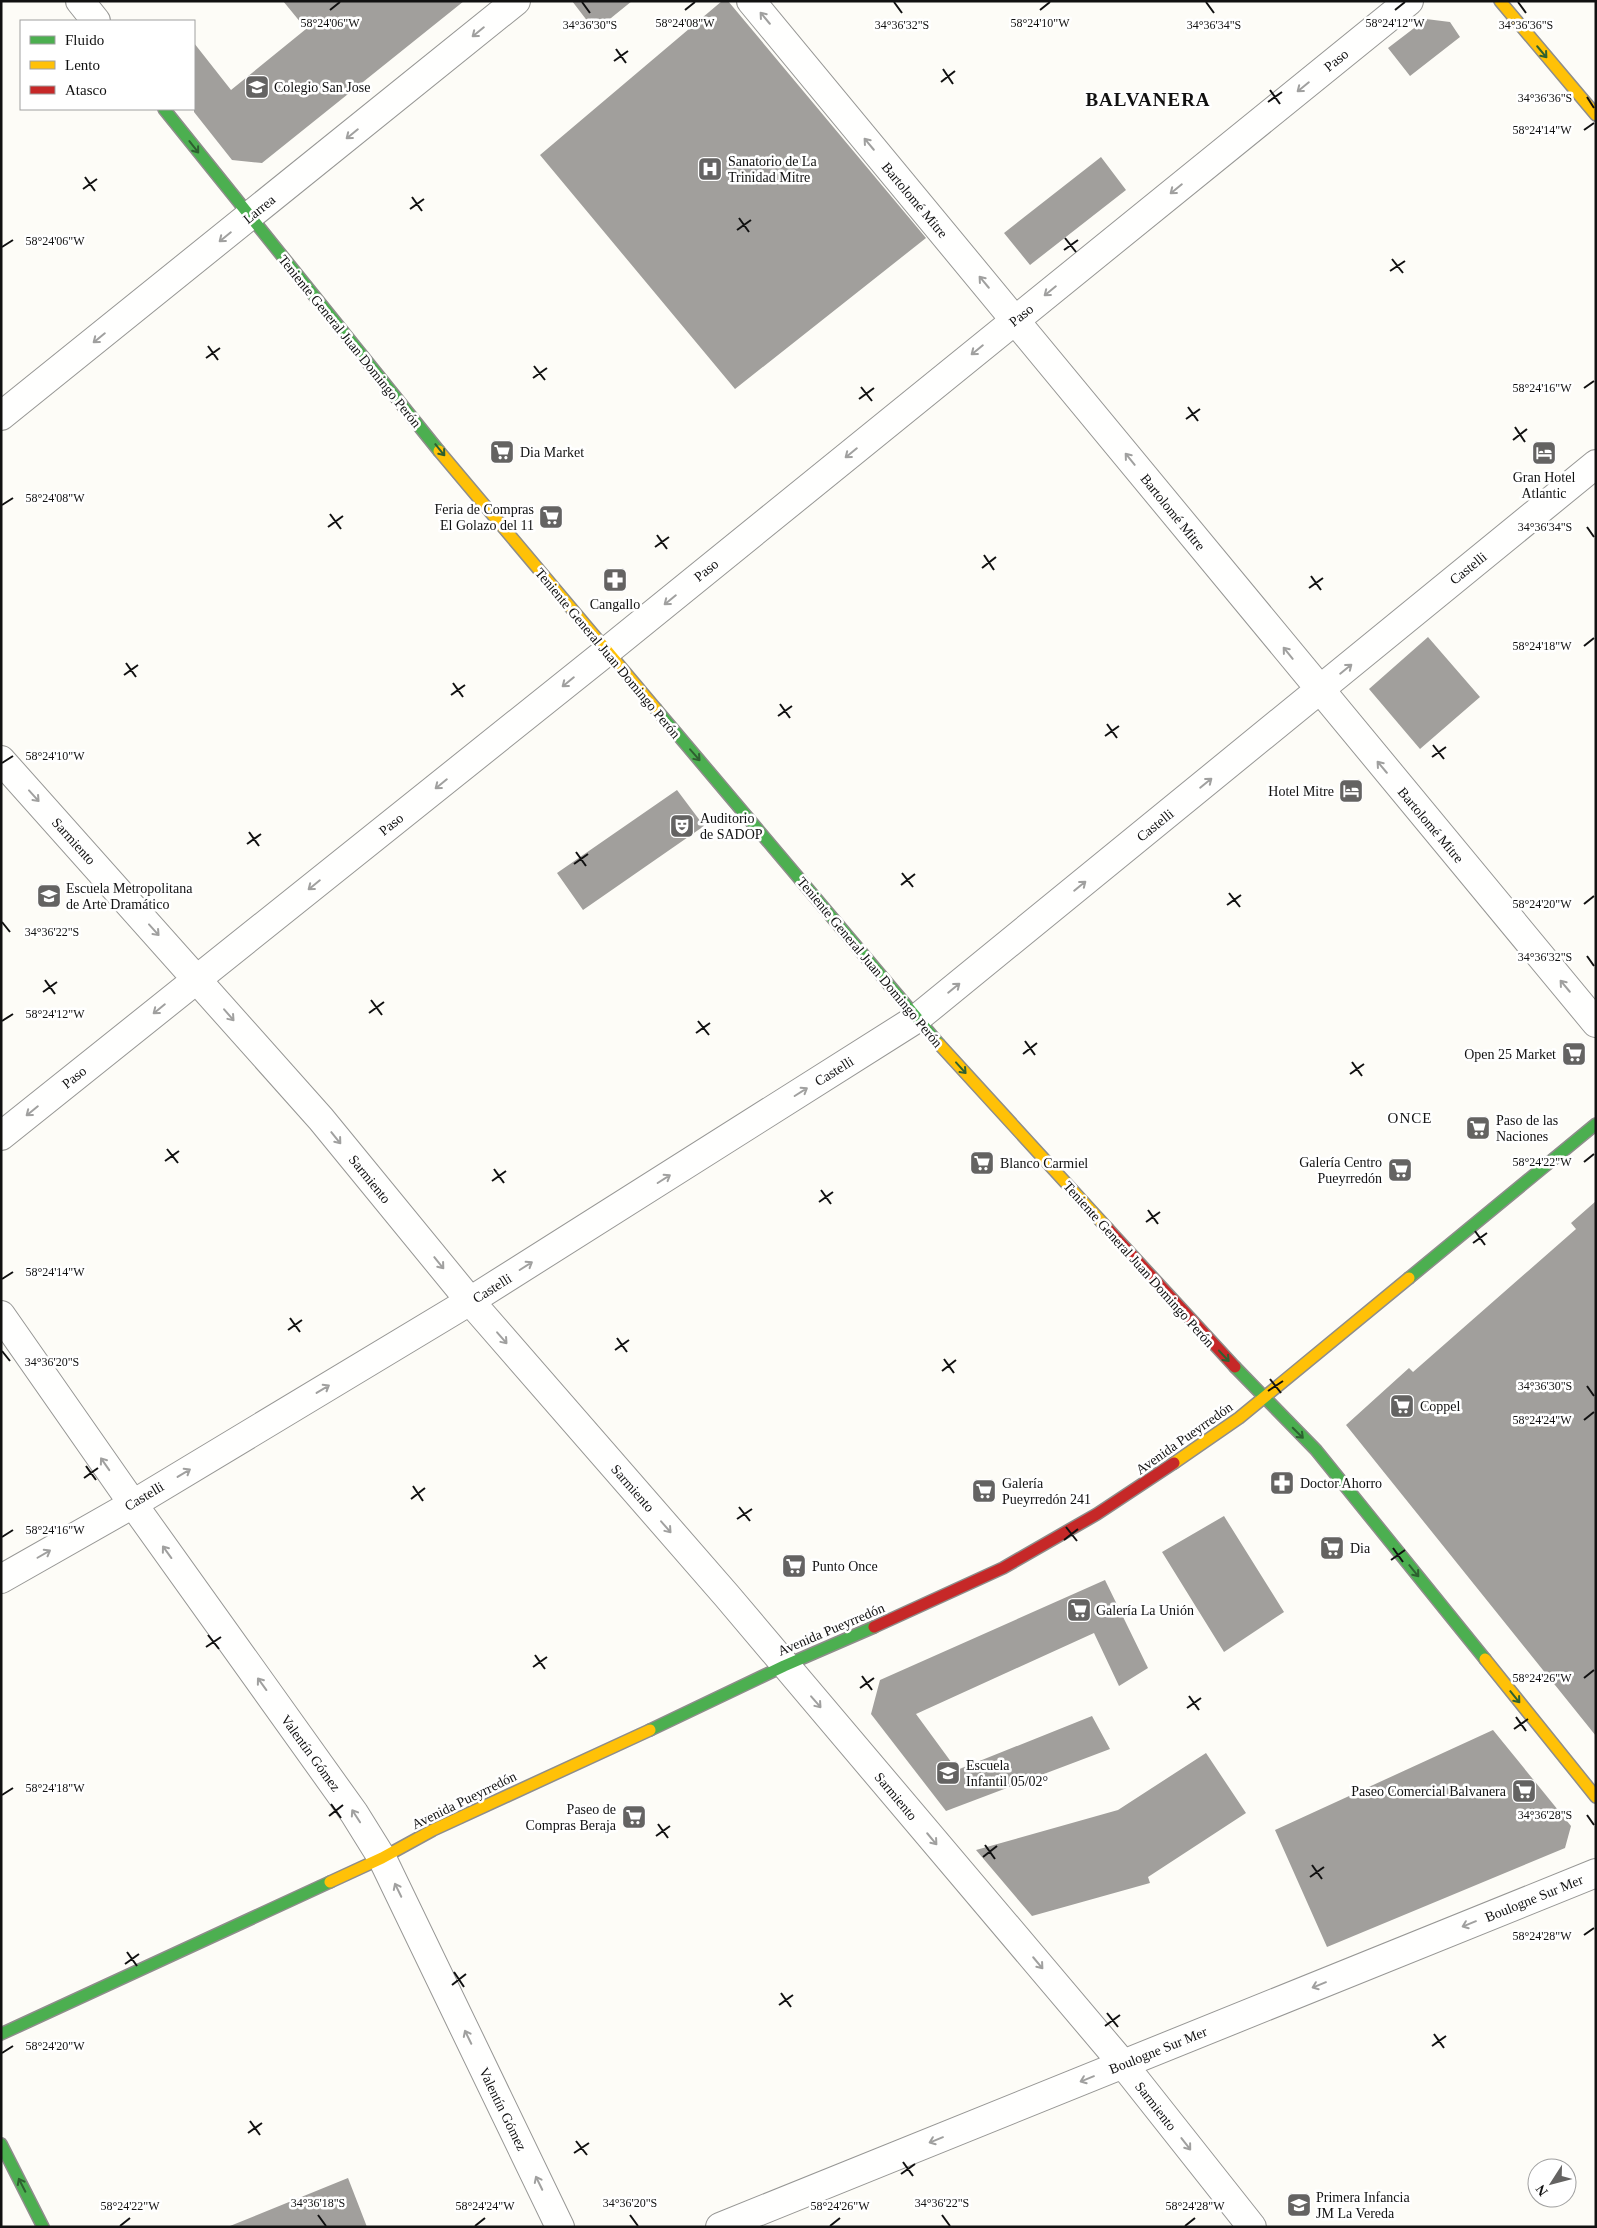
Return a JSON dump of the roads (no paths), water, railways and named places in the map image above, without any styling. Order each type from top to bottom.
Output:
[{"type":"street","points":[[80,1],[95,20]]},
{"type":"street","name":"Larrea","points":[[1,416],[516,1]]},
{"type":"street","name":"Bartolomé Mitre","points":[[751,1],[1319,691],[1596,1023]]},
{"type":"street","name":"Paso","points":[[1,1136],[606,652],[1409,1]]},
{"type":"street","points":[[1500,1],[1596,115]]},
{"type":"street","name":"Teniente General Juan Domingo Perón","points":[[165,110],[249,218],[606,652],[876,968],[916,1019],[1264,1398],[1316,1450],[1596,1797]]},
{"type":"street","name":"Castelli","points":[[1,1578],[132,1504],[470,1301],[916,1019],[1596,464]]},
{"type":"street","name":"Sarmiento","points":[[1,760],[321,1119],[470,1301],[727,1596],[784,1666],[1123,2064],[1252,2227]]},
{"type":"street","name":"Avenida Pueyrredón","points":[[1,2034],[382,1858],[433,1830],[784,1666],[917,1608],[1022,1558],[1146,1483],[1215,1436],[1264,1398],[1596,1124]]},
{"type":"street","name":"Valentín Gómez","points":[[1,1315],[132,1504],[354,1813],[382,1858],[560,2227]]},
{"type":"street","name":"Boulogne Sur Mer","points":[[720,2227],[1596,1873]]},
{"type":"street","points":[[1,2144],[43,2227]]},
{"type":"place","name":"Colegio San Jose","points":[[257,87]]},
{"type":"place","name":"Sanatorio de La Trinidad Mitre","points":[[710,169]]},
{"type":"place","name":"Dia Market","points":[[502,452]]},
{"type":"place","name":"Gran Hotel Atlantic","points":[[1544,453]]},
{"type":"place","name":"Feria de Compras El Golazo del 11","points":[[551,517]]},
{"type":"place","name":"Cangallo","points":[[615,580]]},
{"type":"place","name":"Hotel Mitre","points":[[1351,791]]},
{"type":"place","name":"Auditorio de SADOP","points":[[682,826]]},
{"type":"place","name":"Escuela Metropolitana de Arte Dramático","points":[[49,896]]},
{"type":"place","name":"Open 25 Market","points":[[1574,1054]]},
{"type":"place","name":"Paso de las Naciones","points":[[1478,1128]]},
{"type":"place","name":"Blanco Carmiel","points":[[982,1163]]},
{"type":"place","name":"Galería Centro Pueyrredón","points":[[1400,1170]]},
{"type":"place","name":"Coppel","points":[[1402,1406]]},
{"type":"place","name":"Doctor Ahorro","points":[[1282,1483]]},
{"type":"place","name":"Galería Pueyrredón 241","points":[[984,1491]]},
{"type":"place","name":"Dia","points":[[1332,1548]]},
{"type":"place","name":"Punto Once","points":[[794,1566]]},
{"type":"place","name":"Galería La Unión","points":[[1079,1610]]},
{"type":"place","name":"Escuela Infantil 05/02°","points":[[948,1773]]},
{"type":"place","name":"Paseo Comercial Balvanera","points":[[1524,1791]]},
{"type":"place","name":"Paseo de Compras Beraja","points":[[634,1817]]},
{"type":"place","name":"Primera Infancia JM La Vereda","points":[[1299,2205]]},
{"type":"district","name":"BALVANERA","points":[[1148,99]]},
{"type":"district","name":"ONCE","points":[[1410,1118]]}]
